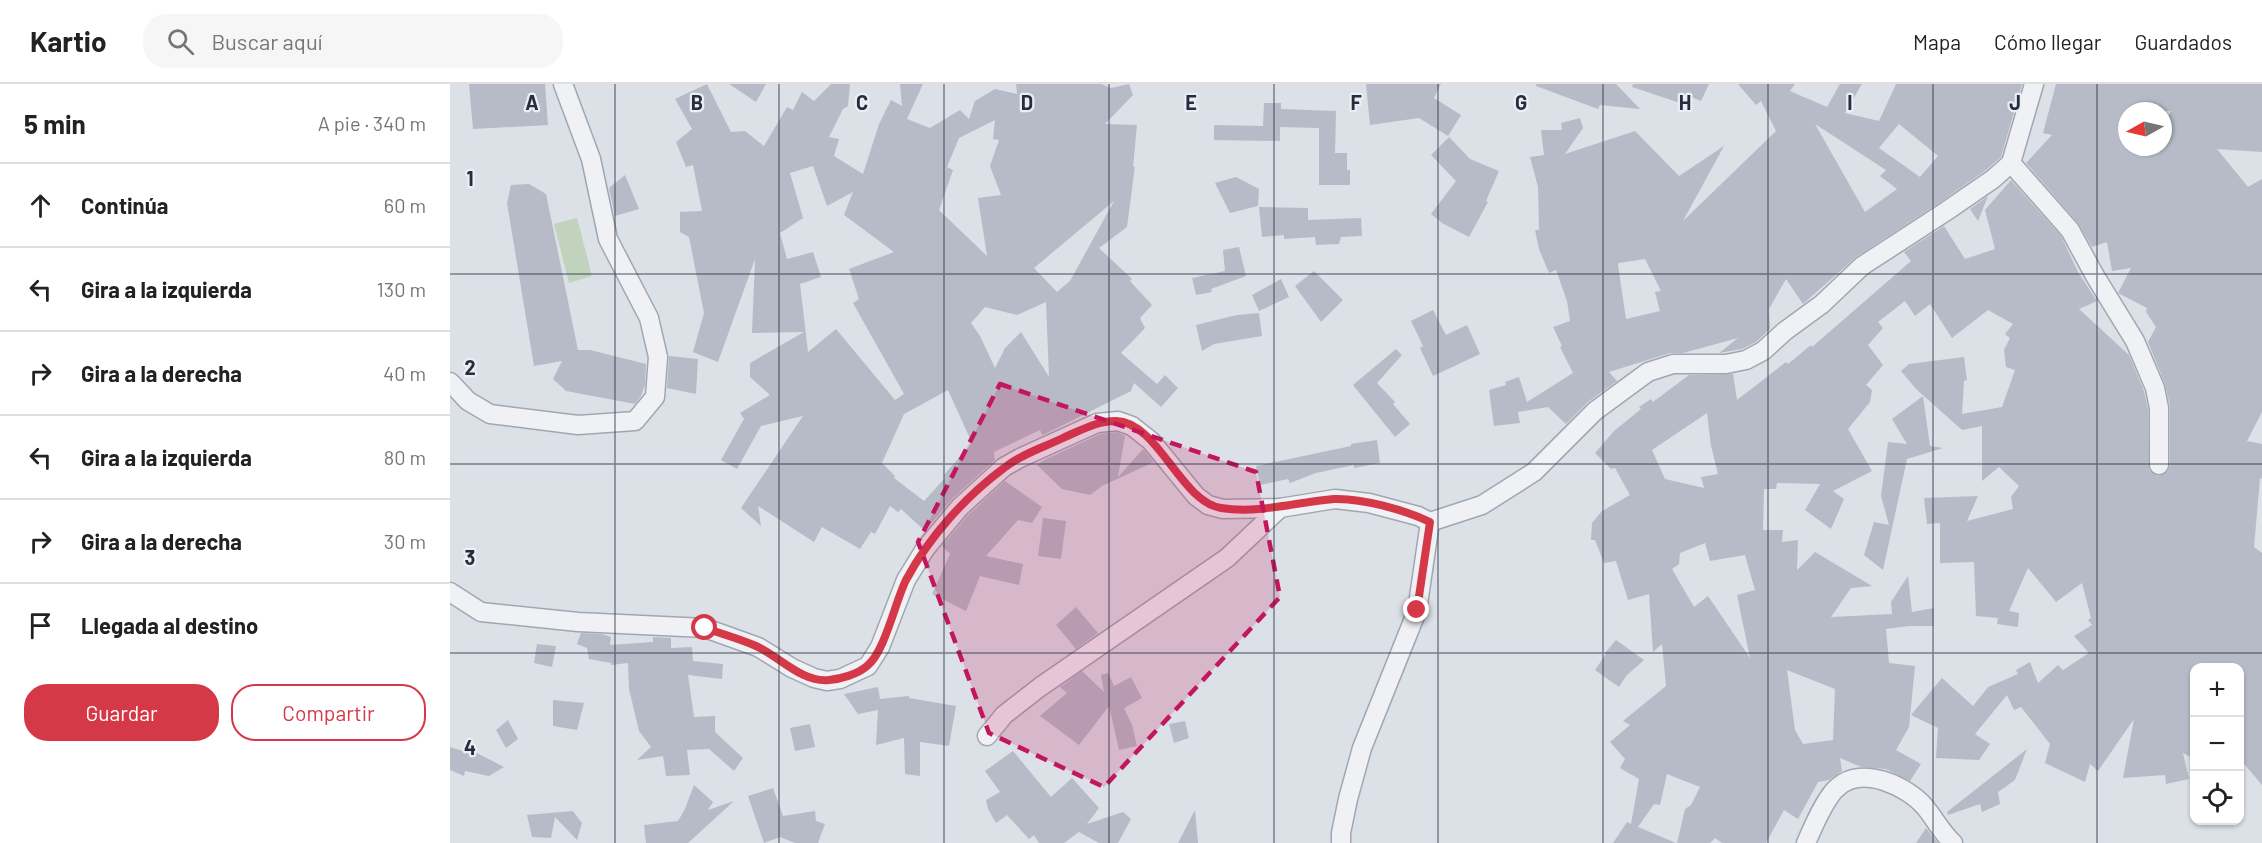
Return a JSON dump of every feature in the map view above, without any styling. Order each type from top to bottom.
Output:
[{"type":"street","points":[[450,382],[468,401],[490,414],[578,425],[635,421],[655,398],[658,357],[650,318],[608,239],[591,159],[563,84]]},
{"type":"street","points":[[450,592],[481,612],[578,621],[705,628],[758,647],[792,668],[814,678],[827,681],[840,679],[868,666],[880,647],[906,580],[926,549],[960,507],[1004,467],[1097,423],[1118,421],[1132,426],[1151,441],[1196,496],[1208,505],[1224,509],[1280,508],[1335,499],[1369,503],[1418,516],[1430,522],[1482,505],[1534,472],[1595,411],[1648,372],[1673,364],[1726,364],[1746,360],[1763,351],[1785,331],[1822,304],[1862,266],[1993,179],[2011,163],[2034,84]]},
{"type":"street","points":[[2011,163],[2070,230],[2094,276],[2135,341],[2155,388],[2159,408],[2159,465]]},
{"type":"street","points":[[987,736],[1004,715],[1040,687],[1227,558],[1280,508]]},
{"type":"street","points":[[1341,843],[1348,799],[1362,748],[1417,610],[1430,522]]},
{"type":"street","points":[[1806,843],[1838,786],[1850,780],[1870,778],[1885,780],[1908,793],[1924,806],[1943,834],[1953,843]]},
{"type":"highlighted area","points":[[1000,384],[1256,472],[1280,597],[1104,787],[989,733],[918,542]]},
{"type":"green space","points":[[577,218],[592,276],[569,283],[554,224]]},
{"type":"building","points":[[469,84],[545,84],[548,125],[473,129]]},
{"type":"building","points":[[707,84],[731,132],[745,131],[764,146],[787,107],[793,110],[802,92],[814,101],[831,84],[850,84],[848,106],[843,109],[829,137],[839,139],[834,156],[863,174],[879,124],[891,100],[902,106],[900,84],[923,84],[907,119],[930,128],[960,110],[969,119],[975,101],[995,89],[1017,94],[1016,84],[1101,84],[1111,88],[1129,84],[1133,95],[1105,124],[1137,125],[1133,167],[1135,166],[1127,227],[1099,248],[1132,279],[1130,281],[1152,305],[1140,318],[1145,328],[1121,353],[1157,384],[1165,375],[1178,388],[1161,407],[1134,383],[1131,391],[1047,433],[1042,435],[1040,430],[994,452],[995,460],[952,499],[925,531],[901,509],[898,512],[890,506],[875,534],[871,532],[860,549],[822,527],[814,542],[758,506],[761,526],[741,508],[803,416],[761,426],[737,469],[721,460],[744,419],[740,413],[770,395],[750,377],[750,363],[804,332],[752,333],[755,259],[718,362],[693,352],[704,313],[689,237],[680,232],[680,212],[702,211],[693,165],[686,167],[676,142],[692,129],[675,99]],"holes":[[[995,120],[993,139],[999,140],[990,166],[1001,195],[978,198],[987,256],[939,210],[953,170],[947,167],[959,138]],[[813,166],[827,206],[853,192],[844,215],[894,252],[849,269],[859,299],[853,303],[904,394],[895,400],[836,329],[808,352],[800,284],[821,277],[813,252],[787,259],[780,233],[803,218],[790,173]],[[1114,201],[1070,281],[1057,292],[1034,268]],[[1046,302],[1049,377],[1021,332],[1005,348],[995,368],[980,336],[971,323],[985,307],[1017,315]],[[948,390],[972,443],[943,476],[945,478],[924,501],[894,478],[895,476],[882,463],[904,414]]]},
{"type":"building","points":[[729,84],[766,84],[756,102]]},
{"type":"building","points":[[1366,84],[1441,84],[1434,98],[1461,115],[1448,136],[1419,118],[1370,125]]},
{"type":"building","points":[[1536,84],[1616,84],[1640,109],[1600,105],[1598,109],[1536,86]]},
{"type":"building","points":[[1633,84],[1709,84],[1701,101],[1681,93],[1680,103],[1632,87]]},
{"type":"building","points":[[1738,84],[1795,84],[1790,91],[1827,107],[1840,84],[1862,84],[1845,113],[1879,121],[1896,84],[2022,84],[2001,157],[1939,203],[1856,257],[1803,304],[1786,279],[1769,309],[1770,329],[1756,342],[1742,349],[1719,353],[1738,338],[1683,353],[1670,353],[1609,372],[1617,381],[1588,402],[1566,424],[1548,407],[1518,412],[1520,423],[1494,426],[1489,390],[1506,385],[1505,382],[1519,377],[1527,402],[1573,373],[1553,327],[1570,321],[1567,301],[1556,270],[1549,273],[1539,249],[1535,230],[1539,230],[1538,187],[1530,157],[1544,155],[1541,130],[1562,130],[1561,123],[1580,118],[1583,128],[1565,154],[1635,131],[1679,176],[1724,146],[1683,221],[1776,131],[1761,101],[1756,105]],"holes":[[[1815,124],[1886,170],[1880,176],[1897,189],[1865,212]],[[1899,124],[1938,156],[1920,177],[1879,148]],[[1645,259],[1661,291],[1655,292],[1660,311],[1626,319],[1619,263]]]},
{"type":"building","points":[[2056,84],[2262,84],[2262,152],[2217,149],[2248,187],[2262,179],[2262,412],[2247,441],[2262,444],[2262,479],[2260,478],[2254,547],[2262,553],[2262,785],[2244,764],[2244,663],[2190,663],[2190,757],[2183,753],[2189,779],[2166,784],[2165,775],[2123,778],[2134,719],[2098,771],[2090,764],[2085,782],[2045,763],[2050,744],[2021,707],[2014,710],[2007,695],[1975,734],[1990,744],[1979,760],[1936,758],[1938,728],[1911,715],[1942,678],[1973,706],[1988,687],[2018,674],[2016,670],[2030,662],[2038,683],[2058,665],[2063,670],[2089,653],[2074,636],[2092,625],[2088,620],[2091,618],[2082,583],[2056,602],[2028,568],[2009,611],[2019,613],[2018,627],[1997,624],[1998,618],[1976,616],[1974,562],[1940,563],[1940,523],[1927,524],[1924,498],[1978,496],[1967,521],[2013,509],[2011,497],[2019,486],[1999,467],[1982,481],[1982,426],[1962,430],[1916,389],[1901,371],[1909,364],[1964,357],[1967,380],[1964,381],[1962,414],[2002,407],[2015,370],[2006,367],[2004,350],[2010,338],[2005,334],[2013,324],[1988,310],[1952,338],[1930,304],[1915,316],[1905,301],[1878,322],[1883,328],[1868,345],[1883,365],[1866,385],[1872,390],[1870,402],[1848,429],[1872,471],[1833,491],[1844,499],[1831,529],[1805,510],[1820,484],[1777,483],[1776,489],[1764,489],[1763,530],[1783,530],[1782,542],[1798,540],[1797,570],[1815,552],[1872,586],[1851,588],[1831,617],[1892,614],[1891,602],[1908,576],[1912,612],[1934,608],[1934,626],[1886,629],[1889,663],[1915,666],[1909,727],[1896,750],[1921,764],[1910,781],[1886,769],[1861,767],[1840,758],[1842,771],[1829,780],[1818,782],[1798,819],[1784,810],[1766,843],[1722,843],[1715,838],[1710,843],[1677,843],[1685,809],[1691,805],[1700,787],[1667,774],[1660,805],[1654,804],[1638,827],[1676,843],[1613,843],[1627,822],[1631,824],[1639,779],[1620,768],[1625,759],[1610,742],[1630,725],[1623,721],[1666,686],[1662,644],[1653,652],[1649,594],[1628,600],[1616,561],[1604,563],[1595,540],[1591,540],[1592,523],[1602,511],[1630,495],[1615,468],[1611,469],[1595,453],[1614,431],[1641,409],[1639,407],[1651,399],[1653,402],[1689,375],[1733,374],[1737,400],[1786,362],[1788,364],[1811,345],[1812,347],[1911,261],[1904,252],[1944,226],[1965,259],[1995,249],[1985,210],[2011,180],[2061,236],[2078,272],[2097,301],[2079,309],[2129,355],[2144,391],[2148,409],[2149,470],[2158,476],[2168,471],[2170,465],[2170,406],[2165,384],[2148,342],[2156,327],[2146,312],[2147,308],[2118,293],[2131,268],[2112,271],[2107,242],[2092,247],[2078,223],[2026,163],[2052,135],[2043,133]],"holes":[[[1707,413],[1711,446],[1718,474],[1701,477],[1704,488],[1665,479],[1652,450]],[[1705,543],[1710,561],[1745,555],[1755,590],[1737,595],[1750,658],[1708,596],[1694,607],[1672,569],[1679,564],[1680,553]],[[1787,670],[1835,689],[1833,740],[1803,744],[1795,730]]]},
{"type":"building","points":[[1264,103],[1281,103],[1281,109],[1336,111],[1335,153],[1347,153],[1350,185],[1319,185],[1319,128],[1280,127],[1280,141],[1214,140],[1214,125],[1263,126]]},
{"type":"building","points":[[1449,137],[1470,159],[1499,171],[1486,201],[1488,202],[1469,237],[1442,223],[1431,214],[1456,181],[1431,155]]},
{"type":"building","points":[[625,175],[639,209],[615,216],[609,188]]},
{"type":"building","points":[[1236,177],[1259,189],[1258,206],[1230,213],[1215,183]]},
{"type":"building","points":[[529,184],[546,194],[578,350],[590,350],[646,364],[645,385],[635,404],[566,391],[553,379],[562,361],[534,366],[507,203],[511,185]]},
{"type":"building","points":[[1988,196],[1978,221],[1970,209]]},
{"type":"building","points":[[1259,207],[1308,208],[1308,220],[1361,218],[1362,236],[1341,237],[1339,244],[1316,245],[1315,237],[1284,239],[1284,235],[1262,237]]},
{"type":"building","points":[[1239,247],[1246,276],[1211,289],[1212,292],[1196,295],[1192,278],[1225,271],[1223,250]]},
{"type":"building","points":[[1314,271],[1343,300],[1321,322],[1295,286]]},
{"type":"building","points":[[1281,279],[1289,297],[1259,311],[1252,295]]},
{"type":"building","points":[[1433,310],[1446,335],[1467,325],[1480,354],[1433,376],[1420,348],[1423,346],[1411,321]]},
{"type":"building","points":[[1259,313],[1262,336],[1214,344],[1202,351],[1196,325],[1237,315]]},
{"type":"building","points":[[1396,349],[1402,355],[1377,383],[1395,402],[1393,404],[1410,424],[1395,437],[1353,385]]},
{"type":"building","points":[[669,356],[698,359],[696,394],[667,388]]},
{"type":"building","points":[[1923,396],[1930,446],[1943,448],[1907,459],[1883,570],[1864,555],[1874,522],[1889,525],[1881,496],[1888,442],[1907,444],[1892,419]]},
{"type":"building","points":[[1117,432],[1125,436],[1118,477],[1143,449],[1154,462],[1102,486],[1090,495],[1062,489],[1037,465],[1100,434]]},
{"type":"building","points":[[1377,440],[1380,463],[1354,468],[1354,465],[1316,473],[1290,483],[1288,479],[1260,485],[1256,466]]},
{"type":"building","points":[[1005,481],[1042,507],[1032,523],[1018,520],[986,556],[1023,564],[1019,585],[980,576],[966,611],[932,594],[950,554],[942,546],[968,515]]},
{"type":"building","points":[[1043,518],[1066,521],[1061,559],[1038,556]]},
{"type":"building","points":[[1076,607],[1098,633],[1076,649],[1056,625]]},
{"type":"building","points":[[581,633],[611,637],[610,645],[653,642],[653,637],[671,638],[671,648],[692,647],[693,661],[723,664],[722,679],[688,675],[694,717],[715,716],[715,732],[743,758],[734,771],[709,749],[687,750],[690,775],[666,776],[663,756],[637,760],[651,747],[639,731],[629,689],[628,663],[611,665],[611,663],[589,659],[587,648],[577,644]]},
{"type":"building","points":[[1616,640],[1644,660],[1626,676],[1619,687],[1595,670]]},
{"type":"building","points":[[537,644],[556,646],[552,667],[534,663]]},
{"type":"building","points":[[1082,671],[1104,692],[1101,675],[1108,673],[1114,686],[1131,677],[1142,698],[1124,708],[1132,725],[1137,746],[1119,750],[1109,706],[1079,745],[1040,716],[1067,693],[1060,687]]},
{"type":"building","points":[[878,687],[880,699],[909,696],[909,698],[956,706],[949,746],[920,742],[920,776],[905,774],[904,738],[876,745],[878,710],[858,714],[844,694]]},
{"type":"building","points":[[553,700],[584,703],[577,730],[553,726]]},
{"type":"building","points":[[508,720],[518,739],[506,748],[496,730]]},
{"type":"building","points":[[1185,721],[1189,738],[1174,743],[1169,724]]},
{"type":"building","points":[[810,724],[815,747],[795,751],[790,728]]},
{"type":"building","points":[[450,747],[472,754],[473,751],[504,767],[489,776],[465,771],[464,776],[450,770]]},
{"type":"building","points":[[2027,749],[2015,780],[1998,792],[2000,804],[1982,812],[1980,804],[1948,815],[1947,812]]},
{"type":"building","points":[[1013,751],[1051,797],[1072,778],[1099,808],[1087,824],[1123,812],[1131,819],[1118,843],[1099,843],[1079,832],[1064,843],[1039,843],[1034,835],[1029,839],[1007,815],[996,823],[986,800],[1000,792],[985,771]]},
{"type":"building","points":[[694,785],[713,802],[708,810],[734,801],[688,843],[646,843],[644,825],[678,821]]},
{"type":"building","points":[[773,788],[783,816],[815,811],[816,821],[825,824],[818,843],[795,843],[780,837],[764,843],[748,796]]},
{"type":"building","points":[[1195,810],[1198,843],[1178,843]]},
{"type":"building","points":[[573,811],[582,823],[577,840],[555,817],[551,838],[532,837],[527,815]]},
{"type":"building","points":[[1926,828],[1933,837],[1938,843],[1916,843]]},
{"type":"route","points":[[705,628],[758,647],[792,668],[814,678],[827,681],[855,673],[868,666],[880,647],[906,580],[926,549],[960,507],[1004,467],[1020,458],[1097,423],[1118,421],[1132,426],[1151,441],[1196,496],[1208,505],[1224,509],[1280,508],[1335,499],[1369,503],[1418,516],[1430,522],[1417,610]]}]
